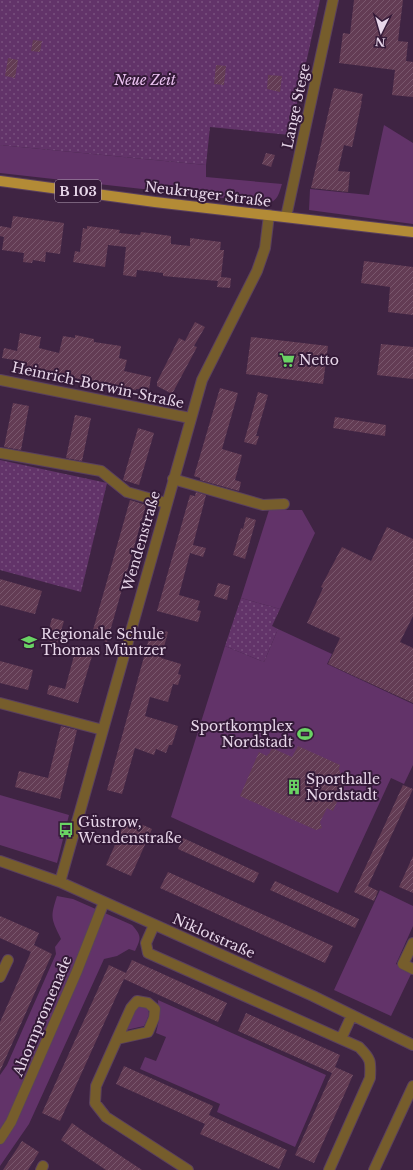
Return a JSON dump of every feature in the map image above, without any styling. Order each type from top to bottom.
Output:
[{"type":"main road","name":"Neukruger Straße","points":[[0,181],[156,202],[413,232]]},
{"type":"street","name":"Lange Stege","points":[[286,217],[333,0]]},
{"type":"street","name":"Wendenstraße","points":[[60,882],[190,418],[202,380],[211,360],[257,271],[265,248],[269,215]]},
{"type":"street","name":"Heinrich-Borwin-Straße","points":[[0,380],[190,418]]},
{"type":"street","points":[[0,452],[100,471],[126,492],[166,503]]},
{"type":"street","points":[[173,479],[263,505],[284,504]]},
{"type":"street","points":[[0,703],[103,730]]},
{"type":"street","name":"Niklotstraße","points":[[0,861],[60,882],[313,996],[413,1045]]},
{"type":"street","name":"Ahornpromenade","points":[[0,1139],[11,1122],[104,902]]},
{"type":"street","points":[[154,925],[146,943],[148,953],[359,1047],[368,1056],[370,1078],[329,1170]]},
{"type":"street","points":[[413,943],[403,964],[413,969]]},
{"type":"street","points":[[0,977],[8,960]]},
{"type":"street","points":[[341,1039],[352,1015]]},
{"type":"street","points":[[117,1039],[96,1086],[95,1103],[106,1117],[188,1170]]},
{"type":"street","points":[[374,1170],[413,1086]]},
{"type":"green space","name":"Neue Zeit","points":[[0,0],[320,0],[290,135],[210,127],[206,165],[0,145]]},
{"type":"green space","points":[[384,125],[413,143],[413,224],[309,210],[310,189],[369,195]]},
{"type":"green space","points":[[0,145],[206,165],[206,177],[282,184],[276,198],[268,203],[0,173]]},
{"type":"green space","points":[[0,460],[107,483],[81,592],[0,570]]},
{"type":"green space","points":[[269,510],[302,510],[315,533],[280,609],[241,598]]},
{"type":"green space","points":[[241,598],[280,609],[272,626],[278,629],[264,662],[225,646]]},
{"type":"green space","name":"Sportkomplex Nordstadt","points":[[278,629],[332,654],[327,664],[413,704],[413,765],[404,784],[391,778],[338,893],[171,817],[225,646],[264,662]]},
{"type":"green space","points":[[0,795],[69,815],[57,863],[0,845]]},
{"type":"green space","points":[[380,890],[413,906],[413,926],[396,964],[412,972],[391,1016],[334,990]]},
{"type":"green space","points":[[57,896],[73,899],[132,925],[140,937],[135,951],[129,949],[117,956],[104,959],[29,1124],[0,1166],[0,1075],[7,1065],[56,954],[55,947],[61,939],[53,922],[53,909]]},
{"type":"green space","points":[[158,1000],[326,1075],[295,1147],[217,1112],[220,1104],[140,1069],[145,1057],[156,1061],[166,1037],[156,1033],[159,1020]]},
{"type":"green space","points":[[140,1006],[147,1008],[149,1012],[144,1026],[126,1030],[136,1008]]},
{"type":"building","points":[[354,0],[403,0],[398,41],[408,42],[406,61],[413,62],[413,97],[392,95],[395,70],[339,63],[343,33],[350,34]]},
{"type":"building","points":[[33,40],[42,41],[40,52],[31,51]]},
{"type":"building","points":[[8,58],[18,60],[15,78],[5,76]]},
{"type":"building","points":[[216,65],[226,66],[224,85],[214,84]]},
{"type":"building","points":[[268,75],[282,76],[280,92],[267,89]]},
{"type":"building","points":[[334,88],[363,94],[352,147],[344,145],[338,171],[350,172],[348,192],[311,188]]},
{"type":"building","points":[[266,153],[275,155],[271,167],[262,164]]},
{"type":"building","points":[[13,216],[64,223],[60,254],[46,252],[45,262],[33,260],[32,263],[23,262],[24,253],[2,250],[4,237],[0,236],[0,226],[11,228]]},
{"type":"building","points":[[87,226],[120,230],[119,233],[140,235],[141,232],[171,236],[171,244],[190,246],[190,238],[221,242],[220,250],[224,250],[221,277],[231,278],[230,288],[217,287],[218,281],[163,276],[163,273],[137,270],[136,277],[123,275],[126,247],[108,245],[105,267],[73,262],[75,251],[80,252],[83,228],[87,229]]},
{"type":"building","points":[[364,261],[413,267],[413,315],[388,312],[390,287],[361,283]]},
{"type":"building","points":[[195,322],[205,327],[194,346],[197,347],[172,394],[157,386],[157,382],[179,338],[185,341]]},
{"type":"building","points":[[20,333],[41,337],[39,348],[59,353],[63,336],[75,338],[75,335],[94,339],[94,342],[121,346],[119,358],[127,360],[124,371],[151,377],[149,390],[136,390],[13,366],[14,360],[2,358],[4,348],[17,351]]},
{"type":"building","name":"Netto","points":[[251,337],[328,346],[323,384],[246,374]]},
{"type":"building","points":[[381,344],[413,347],[413,379],[377,375]]},
{"type":"building","points":[[220,388],[238,393],[222,449],[242,455],[235,480],[241,482],[239,491],[200,480],[200,478],[194,476]]},
{"type":"building","points":[[258,392],[268,395],[256,436],[259,436],[256,445],[244,442]]},
{"type":"building","points":[[13,403],[29,406],[21,450],[4,447]]},
{"type":"building","points":[[75,415],[91,418],[82,461],[66,458]]},
{"type":"building","points":[[335,417],[386,425],[385,436],[333,428]]},
{"type":"building","points":[[138,428],[154,433],[139,485],[123,480]]},
{"type":"building","points":[[196,492],[206,495],[193,545],[206,548],[203,557],[190,553],[179,595],[200,601],[197,610],[201,611],[198,622],[157,611],[190,495],[195,496]]},
{"type":"building","points":[[130,500],[146,505],[107,642],[91,637]]},
{"type":"building","points":[[246,517],[256,520],[245,559],[233,555]]},
{"type":"building","points":[[387,527],[413,539],[413,616],[400,642],[413,648],[413,703],[328,664],[340,638],[307,623],[323,588],[321,587],[342,547],[371,561]]},
{"type":"building","points":[[0,579],[42,591],[35,614],[0,605]]},
{"type":"building","points":[[218,583],[230,586],[227,600],[214,596]]},
{"type":"building","points":[[52,618],[64,621],[57,644],[46,640]]},
{"type":"building","points":[[152,628],[168,632],[161,658],[181,664],[178,674],[181,675],[178,685],[173,684],[168,702],[150,697],[145,716],[178,726],[172,745],[169,745],[166,753],[156,749],[154,755],[135,748],[122,794],[107,790]]},
{"type":"building","points":[[75,652],[92,656],[78,703],[47,694],[49,685],[65,689]]},
{"type":"building","points":[[0,661],[33,670],[28,690],[0,683]]},
{"type":"building","points":[[61,726],[77,730],[60,799],[15,787],[19,771],[48,778]]},
{"type":"building","name":"Sporthalle Nordstadt","points":[[298,746],[340,765],[339,769],[343,781],[346,782],[333,811],[327,808],[320,822],[322,828],[316,830],[240,796],[259,752],[267,756],[272,748],[292,757]]},
{"type":"building","points":[[403,785],[413,789],[368,886],[378,891],[374,901],[354,892]]},
{"type":"building","points":[[127,818],[152,829],[131,876],[106,865]]},
{"type":"building","points":[[183,838],[259,873],[254,883],[178,849]]},
{"type":"building","points":[[413,856],[413,893],[399,887]]},
{"type":"building","points":[[168,872],[333,946],[325,963],[160,888]]},
{"type":"building","points":[[275,881],[359,919],[355,928],[270,890]]},
{"type":"building","points":[[0,916],[39,933],[31,952],[0,938]]},
{"type":"building","points":[[34,945],[52,954],[0,1071],[0,1022]]},
{"type":"building","points":[[132,960],[227,1003],[218,1022],[124,979],[60,1121],[42,1113],[109,965],[126,973]]},
{"type":"building","points":[[246,1013],[340,1055],[335,1067],[353,1075],[314,1163],[295,1155],[332,1073],[238,1031]]},
{"type":"building","points":[[124,1066],[213,1106],[209,1115],[287,1150],[279,1169],[200,1134],[205,1124],[116,1084]]},
{"type":"building","points":[[72,1123],[142,1170],[106,1170],[61,1140]]},
{"type":"building","points":[[22,1141],[39,1152],[28,1170],[3,1170]]},
{"type":"place","name":"Netto","points":[[287,360]]},
{"type":"place","name":"Regionale Schule Thomas Müntzer","points":[[29,642]]},
{"type":"place","name":"Sportkomplex Nordstadt","points":[[305,734]]},
{"type":"place","name":"Sporthalle Nordstadt","points":[[294,787]]},
{"type":"place","name":"Güstrow, Wendenstraße","points":[[66,830]]}]
